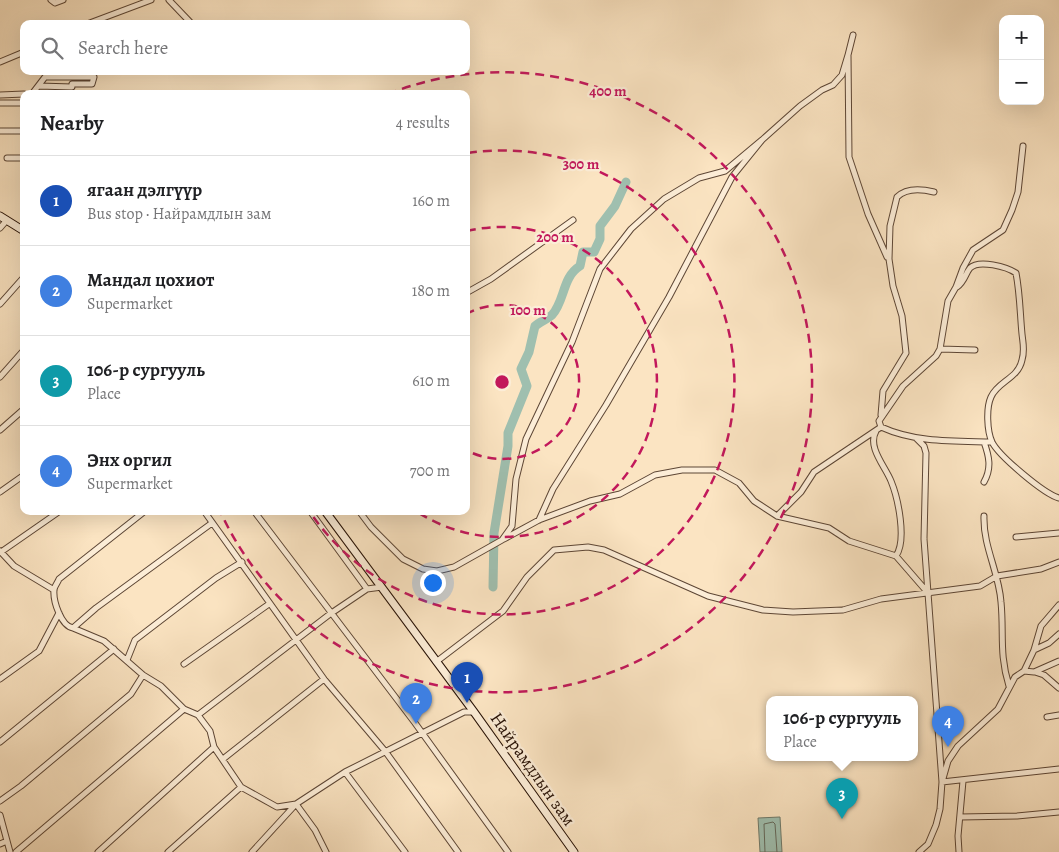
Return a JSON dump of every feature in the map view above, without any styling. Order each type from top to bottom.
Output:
[{"type":"main road","points":[[3,218],[20,229]]},
{"type":"main road","name":"Найрамдлын зам","points":[[328,515],[474,712],[574,852]]},
{"type":"street","points":[[51,0],[55,3],[64,0]]},
{"type":"street","points":[[98,20],[151,0]]},
{"type":"street","points":[[169,0],[188,20]]},
{"type":"street","points":[[502,540],[512,526],[516,479],[526,439],[572,342],[600,269],[631,229],[664,199],[699,178],[725,171],[800,106],[822,90],[833,85],[842,74],[853,35]]},
{"type":"street","points":[[0,62],[20,54]]},
{"type":"street","points":[[848,55],[849,157],[868,214],[889,259]]},
{"type":"street","points":[[36,90],[46,77],[94,77],[92,84],[39,86]]},
{"type":"street","points":[[72,90],[73,77]]},
{"type":"street","points":[[0,95],[20,94]]},
{"type":"street","points":[[0,103],[20,103]]},
{"type":"street","points":[[0,131],[20,131]]},
{"type":"street","points":[[539,520],[553,489],[606,406],[669,297],[732,177],[762,140]]},
{"type":"street","points":[[881,416],[903,386],[936,356],[940,350],[948,301],[963,268],[973,250],[1003,230],[1018,192],[1023,146]]},
{"type":"street","points":[[7,158],[20,158]]},
{"type":"street","points":[[896,556],[901,548],[900,518],[892,482],[873,440],[881,416],[882,396],[906,353],[902,316],[893,286],[889,259],[890,226],[897,197],[911,190],[934,192]]},
{"type":"street","points":[[0,228],[3,218]]},
{"type":"street","points":[[470,291],[491,279],[573,220]]},
{"type":"street","points":[[956,287],[965,281],[970,268],[978,264],[1009,268],[1016,273],[1021,296],[1022,336],[1025,348],[1022,363],[1017,372],[1008,382],[996,388],[990,398],[989,426],[992,442],[1030,480],[1059,498]]},
{"type":"street","points":[[0,304],[20,282]]},
{"type":"street","points":[[940,350],[975,350]]},
{"type":"street","points":[[0,377],[20,354]]},
{"type":"street","points":[[0,430],[20,412]]},
{"type":"street","points":[[777,516],[801,492],[814,472],[878,428],[916,438],[992,442]]},
{"type":"street","points":[[916,438],[924,446],[926,453],[924,538],[942,782],[940,810],[936,825],[928,844],[919,852]]},
{"type":"street","points":[[984,442],[989,456],[988,474],[984,482]]},
{"type":"street","points":[[362,515],[371,527],[403,559],[423,569],[437,571],[454,568],[485,548],[539,520],[590,500],[620,494],[655,475],[694,469],[715,470],[739,483],[754,501],[777,516],[829,528],[849,542],[896,556],[929,594]]},
{"type":"street","points":[[0,492],[20,478]]},
{"type":"street","points":[[54,515],[0,552],[14,566],[54,590]]},
{"type":"street","points":[[140,515],[60,579],[54,590],[63,622],[72,628],[104,641],[144,675],[161,686],[184,709],[198,715],[210,731],[214,747],[241,787],[277,807],[296,804]]},
{"type":"street","points":[[207,515],[324,679],[385,751],[458,852]]},
{"type":"street","points":[[257,515],[421,732],[508,852]]},
{"type":"street","points":[[313,515],[368,589]]},
{"type":"street","points":[[984,516],[986,546],[997,576],[1001,602],[1002,657],[1009,686]]},
{"type":"street","points":[[72,628],[86,619],[96,608],[212,523]]},
{"type":"street","points":[[1016,537],[1059,533]]},
{"type":"street","points":[[436,662],[502,611],[537,566],[554,550],[588,547],[604,550],[708,596],[763,610],[793,612],[842,610],[881,599],[980,586],[997,576],[1041,569],[1059,562]]},
{"type":"street","points":[[127,660],[135,640],[216,578],[242,562]]},
{"type":"street","points":[[198,715],[330,614],[368,589],[382,587]]},
{"type":"street","points":[[184,664],[269,604]]},
{"type":"street","points":[[942,782],[948,761],[958,746],[998,709],[1015,677],[1024,671],[1034,650],[1041,626],[1059,605]]},
{"type":"street","points":[[0,679],[39,651],[59,613]]},
{"type":"street","points":[[1034,650],[1049,643],[1059,634]]},
{"type":"street","points":[[0,742],[114,649]]},
{"type":"street","points":[[1034,672],[1059,660]]},
{"type":"street","points":[[1024,671],[1044,675],[1059,688]]},
{"type":"street","points":[[0,801],[21,786],[131,694],[144,675]]},
{"type":"street","points":[[223,759],[324,679]]},
{"type":"street","points":[[16,852],[184,709]]},
{"type":"street","points":[[252,852],[296,804],[345,772],[421,732],[464,712],[474,712]]},
{"type":"street","points":[[1047,717],[1059,716]]},
{"type":"street","points":[[98,852],[214,747]]},
{"type":"street","points":[[942,782],[1059,769]]},
{"type":"street","points":[[345,772],[405,852]]},
{"type":"street","points":[[960,852],[963,781]]},
{"type":"street","points":[[168,852],[241,787]]},
{"type":"street","points":[[296,804],[316,830],[326,852]]},
{"type":"street","points":[[960,817],[1017,816],[1059,812]]},
{"type":"street","points":[[0,814],[10,852]]},
{"type":"street","points":[[0,844],[7,841]]},
{"type":"water","points":[[780,817],[782,852],[760,852],[758,818]]},
{"type":"waterway","points":[[493,587],[494,533],[508,446],[508,433],[527,386],[521,369],[529,352],[535,326],[552,315],[556,309],[570,276],[580,266],[583,252],[594,252],[600,239],[600,226],[615,206],[626,182]]},
{"type":"place","name":"ягаан дэлгүүр","points":[[467,703]]},
{"type":"place","name":"Мандал цохиот","points":[[416,724]]},
{"type":"place","name":"Энх оргил","points":[[948,747]]},
{"type":"place","name":"106-р сургууль","points":[[842,819]]}]
